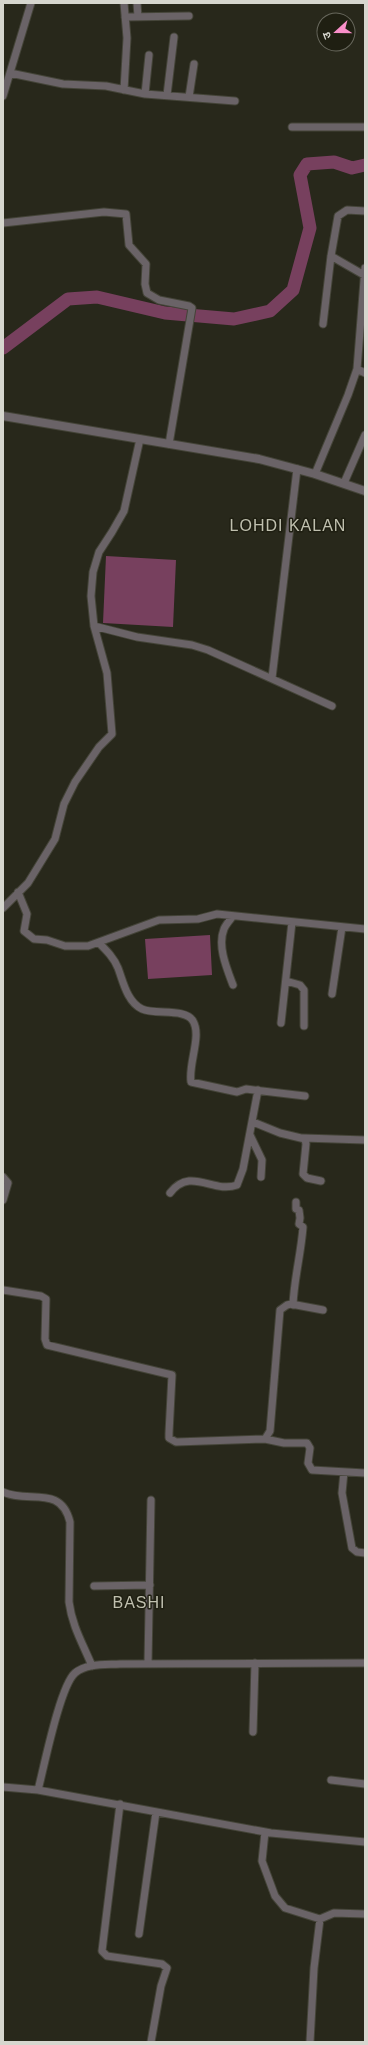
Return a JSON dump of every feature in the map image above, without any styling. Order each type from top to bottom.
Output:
[{"type":"street","points":[[3,96],[31,3]]},
{"type":"street","points":[[124,3],[127,38],[124,90]]},
{"type":"street","points":[[137,3],[138,18]]},
{"type":"street","points":[[125,17],[190,16]]},
{"type":"street","points":[[167,95],[174,37]]},
{"type":"street","points":[[145,94],[149,55]]},
{"type":"street","points":[[189,97],[194,64]]},
{"type":"street","points":[[10,73],[46,82],[106,86],[145,94],[235,101]]},
{"type":"street","points":[[292,127],[365,127]]},
{"type":"street","points":[[322,324],[331,256],[339,214],[346,210],[365,211]]},
{"type":"street","points":[[3,223],[104,212],[125,213],[128,217],[128,245],[146,264],[145,284],[147,293],[159,300],[190,307],[192,312],[169,444]]},
{"type":"street","points":[[315,474],[348,395],[356,369],[363,303],[365,271],[331,256]]},
{"type":"street","points":[[356,369],[365,373]]},
{"type":"street","points":[[3,416],[140,438],[259,460],[315,474],[365,491]]},
{"type":"street","points":[[344,483],[365,435]]},
{"type":"street","points":[[3,908],[28,883],[55,839],[64,804],[75,782],[99,747],[112,734],[107,673],[94,626],[91,596],[93,572],[99,552],[124,511],[140,438]]},
{"type":"street","points":[[272,678],[297,469]]},
{"type":"street","points":[[94,626],[137,637],[200,647],[332,706]]},
{"type":"street","points":[[18,892],[27,914],[24,932],[34,939],[47,940],[65,946],[88,946],[100,944],[159,920],[198,919],[217,914],[365,929]]},
{"type":"street","points":[[233,916],[224,928],[222,943],[228,972],[233,985]]},
{"type":"street","points":[[281,1023],[292,922]]},
{"type":"street","points":[[332,994],[342,927]]},
{"type":"street","points":[[100,944],[111,955],[129,995],[140,1008],[150,1011],[184,1014],[189,1016],[193,1021],[195,1027],[195,1041],[190,1075],[191,1082],[237,1092],[246,1089],[305,1096]]},
{"type":"street","points":[[286,981],[300,985],[304,990],[304,1026]]},
{"type":"street","points":[[170,1193],[177,1184],[188,1181],[223,1186],[237,1185],[243,1169],[258,1090]]},
{"type":"street","points":[[253,1122],[280,1133],[303,1138],[365,1140]]},
{"type":"street","points":[[250,1135],[262,1160],[261,1177]]},
{"type":"street","points":[[303,1138],[306,1144],[303,1174],[307,1178],[321,1181]]},
{"type":"street","points":[[3,1177],[8,1183],[3,1200]]},
{"type":"street","points":[[293,1305],[294,1286],[301,1251],[303,1227],[298,1224],[300,1214],[299,1210],[296,1209],[296,1202]]},
{"type":"street","points":[[3,1290],[41,1296],[46,1299],[45,1338],[47,1345],[172,1375],[169,1433],[169,1438],[172,1441],[201,1442],[265,1439],[284,1443],[307,1443],[310,1448],[308,1463],[310,1469],[315,1471],[365,1473]]},
{"type":"street","points":[[265,1439],[270,1431],[280,1310],[287,1305],[293,1305],[323,1310]]},
{"type":"street","points":[[344,1472],[342,1492],[352,1548],[357,1552],[365,1553]]},
{"type":"street","points":[[3,1492],[19,1496],[47,1497],[60,1504],[68,1515],[70,1522],[68,1602],[74,1627],[92,1666]]},
{"type":"street","points":[[148,1663],[151,1500]]},
{"type":"street","points":[[94,1586],[150,1585]]},
{"type":"street","points":[[38,1790],[65,1690],[74,1673],[92,1666],[148,1663],[365,1663]]},
{"type":"street","points":[[253,1732],[255,1663]]},
{"type":"street","points":[[331,1780],[365,1784]]},
{"type":"street","points":[[3,1787],[38,1790],[120,1804],[265,1832],[365,1842]]},
{"type":"street","points":[[120,1804],[102,1951],[106,1956],[162,1964],[167,1968],[161,1986],[151,2042]]},
{"type":"street","points":[[139,1934],[156,1812]]},
{"type":"street","points":[[265,1832],[262,1860],[275,1896],[285,1908],[320,1919],[334,1913],[365,1914]]},
{"type":"street","points":[[310,2042],[314,1968],[320,1919]]},
{"type":"shaded area","points":[[106,556],[176,560],[173,627],[103,623]]},
{"type":"shaded area","points":[[210,935],[212,975],[148,979],[145,939]]},
{"type":"waterway","points":[[3,348],[68,299],[97,297],[165,313],[234,319],[270,311],[293,290],[310,228],[300,175],[307,164],[334,162],[352,168],[365,165]]},
{"type":"district","name":"LOHDI KALAN","points":[[288,525]]},
{"type":"district","name":"BASHI","points":[[139,1602]]}]
